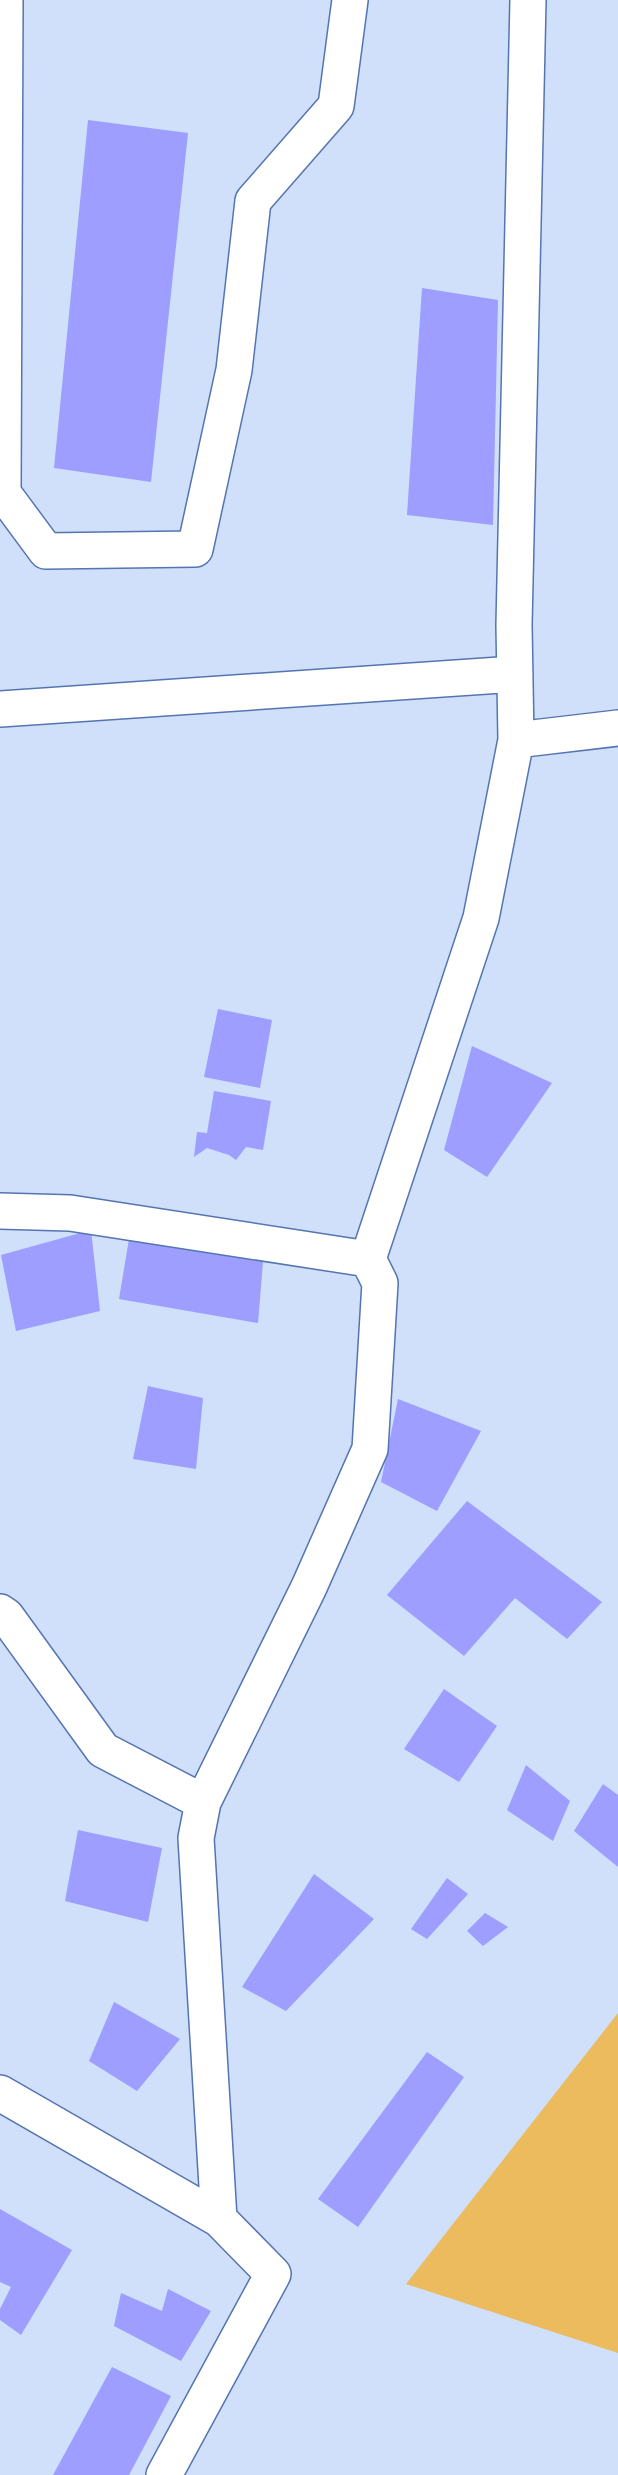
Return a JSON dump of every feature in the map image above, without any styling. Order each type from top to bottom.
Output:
[{"type":"street","points":[[3,13],[1,493],[46,551],[195,549],[234,370],[253,201],[336,106],[349,0]]},
{"type":"street","points":[[219,2219],[196,1838],[203,1802],[309,1587],[370,1449],[380,1283],[368,1259],[481,918],[516,740],[514,625],[528,0]]},
{"type":"street","points":[[0,709],[515,674]]},
{"type":"street","points":[[516,740],[618,728]]},
{"type":"street","points":[[0,1212],[70,1213],[368,1259]]},
{"type":"street","points":[[0,1612],[6,1616],[103,1750],[203,1802]]},
{"type":"street","points":[[0,2093],[219,2219],[273,2274],[164,2475]]},
{"type":"shaded area","points":[[618,2013],[618,2353],[406,2284]]},
{"type":"building","points":[[88,120],[188,133],[151,482],[54,468]]},
{"type":"building","points":[[422,288],[498,300],[493,525],[407,515]]},
{"type":"building","points":[[218,1009],[272,1020],[260,1088],[204,1077]]},
{"type":"building","points":[[472,1046],[552,1083],[487,1177],[444,1150]]},
{"type":"building","points":[[214,1091],[271,1101],[263,1150],[246,1147],[236,1160],[207,1148],[194,1157],[197,1132],[207,1133]]},
{"type":"building","points":[[91,1230],[100,1311],[16,1331],[1,1255]]},
{"type":"building","points":[[129,1239],[263,1262],[258,1323],[119,1299]]},
{"type":"building","points":[[148,1386],[203,1398],[196,1469],[133,1459]]},
{"type":"building","points":[[398,1399],[481,1431],[437,1511],[381,1482]]},
{"type":"building","points":[[467,1501],[602,1602],[567,1639],[515,1598],[464,1656],[387,1595]]},
{"type":"building","points":[[444,1689],[497,1726],[459,1782],[404,1749]]},
{"type":"building","points":[[526,1765],[570,1801],[553,1841],[507,1810]]},
{"type":"building","points":[[603,1784],[618,1795],[618,1867],[574,1831]]},
{"type":"building","points":[[78,1830],[162,1848],[148,1922],[65,1901]]},
{"type":"building","points":[[314,1874],[374,1919],[286,2011],[242,1987]]},
{"type":"building","points":[[447,1878],[468,1894],[427,1939],[411,1929]]},
{"type":"building","points":[[485,1913],[508,1927],[483,1946],[467,1931]]},
{"type":"building","points":[[114,2002],[180,2039],[137,2091],[89,2061]]},
{"type":"building","points":[[427,2052],[464,2077],[358,2227],[318,2199]]},
{"type":"building","points":[[0,2209],[72,2250],[21,2335],[0,2320],[0,2309],[11,2287],[0,2282]]},
{"type":"building","points":[[168,2289],[211,2311],[181,2361],[114,2326],[121,2293],[162,2311]]},
{"type":"building","points":[[112,2367],[171,2396],[129,2475],[53,2475]]}]
